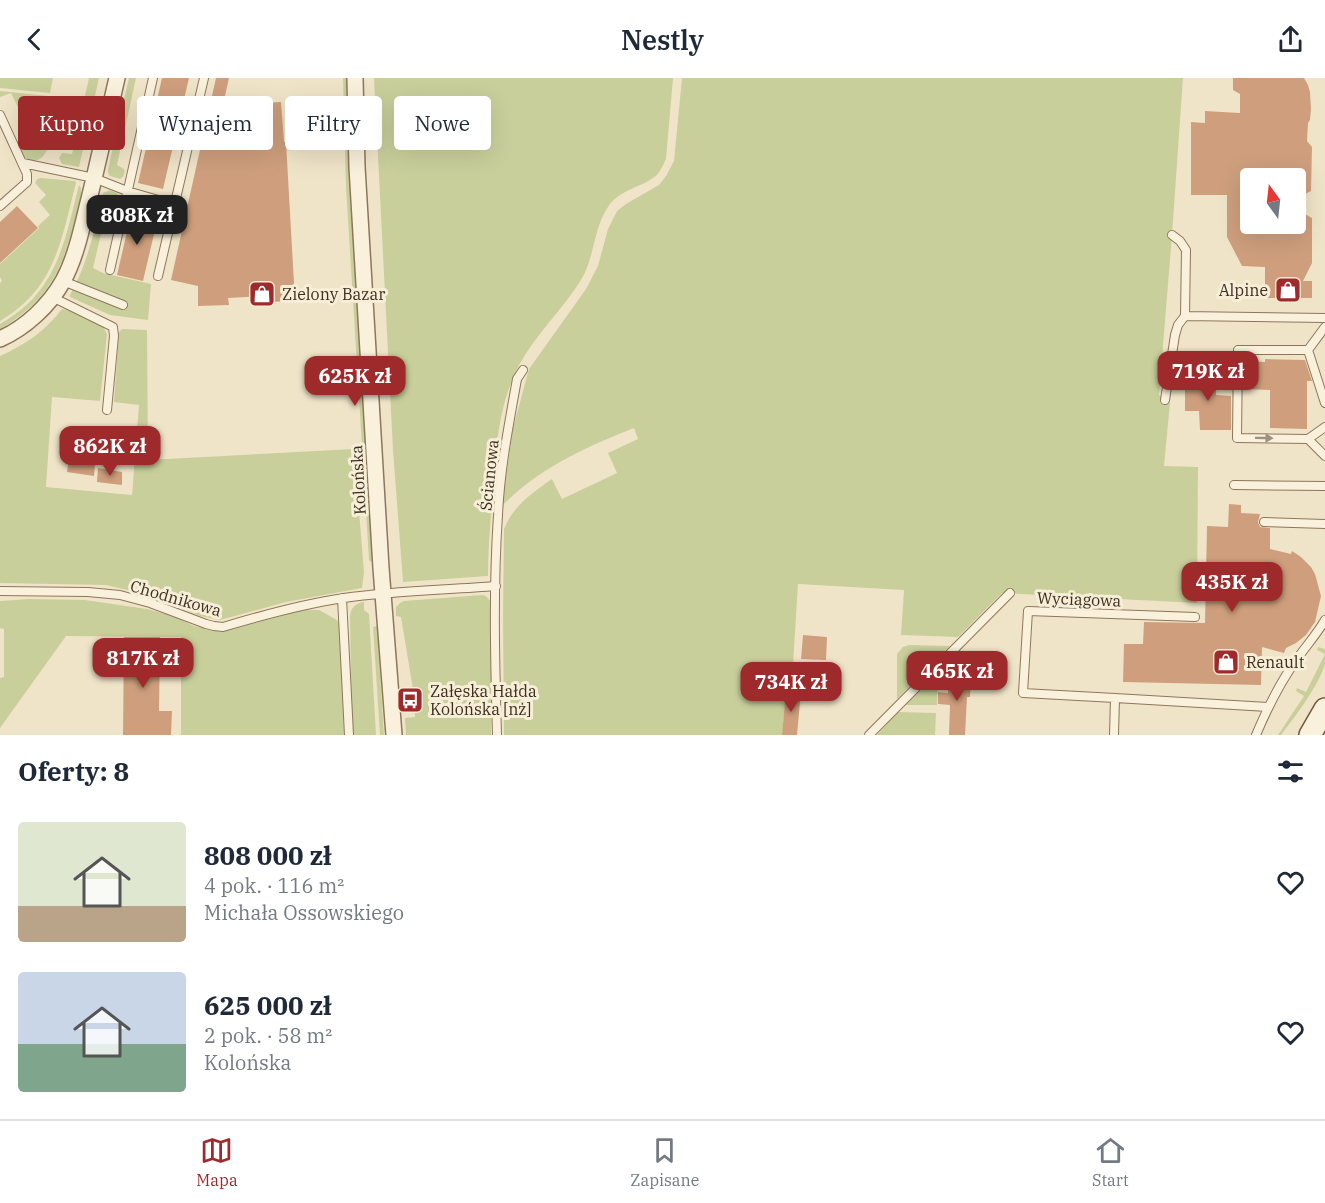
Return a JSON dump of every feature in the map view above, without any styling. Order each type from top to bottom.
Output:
[{"type":"main road","points":[[1310,735],[1325,709]]},
{"type":"street","points":[[0,339],[39,312],[63,281],[72,260],[94,178],[117,78]]},
{"type":"street","name":"Kolońska","points":[[355,78],[357,179],[394,735]]},
{"type":"lane","points":[[110,270],[153,78]]},
{"type":"lane","points":[[158,276],[204,78]]},
{"type":"lane","points":[[0,115],[27,174],[27,182],[0,206]]},
{"type":"lane","points":[[23,163],[94,178],[127,191],[176,205]]},
{"type":"lane","points":[[1165,400],[1175,335],[1178,325],[1185,316],[1186,250],[1172,235]]},
{"type":"lane","points":[[63,281],[123,305]]},
{"type":"lane","points":[[52,297],[113,327],[107,410]]},
{"type":"lane","points":[[1185,316],[1325,318]]},
{"type":"lane","points":[[1308,350],[1325,327]]},
{"type":"lane","points":[[1308,350],[1238,350],[1237,438],[1308,439],[1325,427]]},
{"type":"lane","points":[[1308,350],[1325,403]]},
{"type":"lane","name":"Ścianowa","points":[[497,735],[498,514],[505,447],[517,379],[523,370]]},
{"type":"lane","points":[[1308,439],[1325,456]]},
{"type":"lane","points":[[1234,485],[1325,486]]},
{"type":"lane","points":[[1264,522],[1325,524]]},
{"type":"lane","points":[[384,594],[496,586]]},
{"type":"lane","name":"Chodnikowa","points":[[0,591],[88,592],[120,595],[150,603],[206,624],[223,627],[287,609],[342,598],[384,594]]},
{"type":"lane","points":[[869,735],[1010,593]]},
{"type":"lane","points":[[342,598],[349,735]]},
{"type":"lane","name":"Wyciągowa","points":[[1115,698],[1023,693],[1028,611],[1195,617]]},
{"type":"lane","points":[[1256,735],[1268,706],[1296,660],[1320,630],[1325,620]]},
{"type":"lane","points":[[1114,735],[1115,698],[1268,706]]},
{"type":"green space","points":[[0,78],[53,78],[50,93],[0,88]]},
{"type":"green space","points":[[89,78],[99,78],[95,96],[85,96]]},
{"type":"green space","points":[[129,78],[136,78],[125,128],[125,96]]},
{"type":"green space","points":[[343,78],[347,78],[347,96],[343,96]]},
{"type":"green space","points":[[374,78],[673,78],[666,159],[662,167],[657,175],[624,192],[608,207],[599,224],[586,271],[526,354],[512,381],[498,432],[488,576],[403,582],[393,450],[378,150],[382,150],[382,96],[375,96]]},
{"type":"green space","points":[[682,78],[1183,78],[1159,395],[1170,403],[1164,466],[1198,467],[1197,603],[1002,593],[958,637],[901,635],[904,590],[798,584],[792,681],[787,681],[782,735],[504,735],[504,529],[512,513],[530,495],[552,479],[562,499],[617,473],[608,453],[638,439],[634,428],[581,451],[531,480],[502,506],[513,428],[529,369],[586,289],[598,266],[608,229],[617,211],[659,185],[674,161]]},
{"type":"green space","points":[[0,91],[49,96],[18,96],[18,107],[11,93],[0,97]]},
{"type":"green space","points":[[19,150],[47,150],[37,160],[30,160],[22,156]]},
{"type":"green space","points":[[73,150],[83,150],[79,167],[62,164],[59,158],[62,153],[72,154]]},
{"type":"green space","points":[[112,150],[120,150],[117,165],[124,169],[123,177],[120,179],[110,176],[108,169]]},
{"type":"green space","points":[[345,150],[348,150],[373,560],[371,562],[369,560]]},
{"type":"green space","points":[[41,178],[75,181],[66,224],[45,278],[19,308],[0,321],[0,283],[2,281],[0,264],[50,215],[39,202],[46,195],[35,183]]},
{"type":"green space","points":[[79,185],[81,196],[70,237],[57,272],[35,302],[20,316],[0,329],[0,324],[19,311],[46,282],[62,246]]},
{"type":"green space","points":[[110,190],[117,193],[120,199],[117,205],[108,204],[93,268],[103,273],[151,284],[148,320],[110,315],[70,297],[86,258],[103,193]]},
{"type":"green space","points":[[62,309],[72,310],[102,325],[107,334],[100,401],[52,397],[46,487],[132,495],[139,405],[114,402],[119,332],[122,329],[147,330],[148,460],[354,449],[364,572],[362,588],[286,602],[220,620],[200,616],[140,593],[106,585],[0,583],[0,356],[34,337]]},
{"type":"green space","points":[[482,595],[491,602],[491,735],[406,735],[405,718],[415,717],[413,689],[401,617],[396,616],[396,607],[404,601]]},
{"type":"green space","points":[[85,600],[147,609],[173,616],[194,626],[221,632],[303,610],[319,610],[337,620],[342,630],[344,735],[181,735],[181,637],[66,636],[0,728],[0,678],[4,677],[4,629],[0,628],[0,601]]},
{"type":"green space","points":[[364,602],[364,610],[369,614],[376,735],[352,735],[350,616],[354,606]]},
{"type":"green space","points":[[377,626],[384,735],[380,735],[373,627]]},
{"type":"green space","points":[[909,645],[950,646],[897,699],[897,654],[903,647]]},
{"type":"green space","points":[[1318,647],[1325,649],[1325,654],[1317,650]]},
{"type":"green space","points":[[1325,654],[1325,664],[1312,691],[1281,735],[1278,735],[1304,696],[1296,691],[1297,688],[1306,692]]},
{"type":"green space","points":[[938,671],[937,705],[904,705]]},
{"type":"green space","points":[[898,712],[936,713],[935,735],[877,735]]},
{"type":"building","points":[[162,78],[189,78],[185,96],[158,96]]},
{"type":"building","points":[[216,78],[229,78],[225,96],[212,96]]},
{"type":"building","points":[[1233,78],[1304,78],[1308,85],[1311,109],[1307,141],[1312,147],[1311,191],[1306,194],[1306,168],[1240,168],[1240,234],[1306,234],[1306,215],[1312,218],[1312,263],[1303,281],[1312,281],[1312,298],[1265,298],[1265,267],[1242,266],[1227,237],[1227,195],[1191,195],[1191,122],[1205,123],[1205,111],[1240,113],[1240,94],[1233,90]]},
{"type":"building","points":[[273,102],[281,102],[286,150],[295,301],[268,302],[268,296],[228,298],[229,305],[198,306],[198,286],[171,280],[200,150],[273,150]]},
{"type":"building","points":[[146,150],[172,150],[163,189],[138,183]]},
{"type":"building","points":[[17,206],[38,228],[0,263],[0,222]]},
{"type":"building","points":[[132,210],[158,217],[143,281],[117,275]]},
{"type":"building","points":[[1265,359],[1305,360],[1312,381],[1307,381],[1307,429],[1270,428],[1270,390],[1244,389],[1244,361],[1265,362]]},
{"type":"building","points":[[1185,374],[1216,374],[1216,395],[1231,396],[1231,430],[1200,430],[1199,411],[1185,411]]},
{"type":"building","points":[[73,429],[98,432],[94,476],[67,472]]},
{"type":"building","points":[[98,468],[122,472],[122,485],[97,482]]},
{"type":"building","points":[[1229,504],[1241,505],[1241,513],[1260,514],[1258,522],[1260,527],[1270,528],[1270,549],[1291,554],[1292,551],[1311,567],[1321,596],[1315,622],[1306,635],[1286,648],[1284,653],[1262,647],[1261,685],[1123,682],[1124,644],[1143,644],[1144,622],[1205,623],[1207,526],[1228,527]]},
{"type":"building","points":[[803,635],[827,637],[826,660],[801,659]]},
{"type":"building","points":[[124,637],[160,637],[159,711],[172,711],[171,735],[123,735]]},
{"type":"building","points":[[948,675],[971,675],[965,735],[949,735],[950,705],[938,704],[938,692],[948,693]]},
{"type":"building","points":[[786,690],[801,691],[797,735],[782,735]]},
{"type":"place","name":"Alpine","points":[[1288,290]]},
{"type":"place","name":"Zielony Bazar","points":[[262,294]]},
{"type":"place","name":"Renault","points":[[1226,662]]},
{"type":"place","name":"Załęska Hałda Kolońska [nż]","points":[[410,700]]}]
